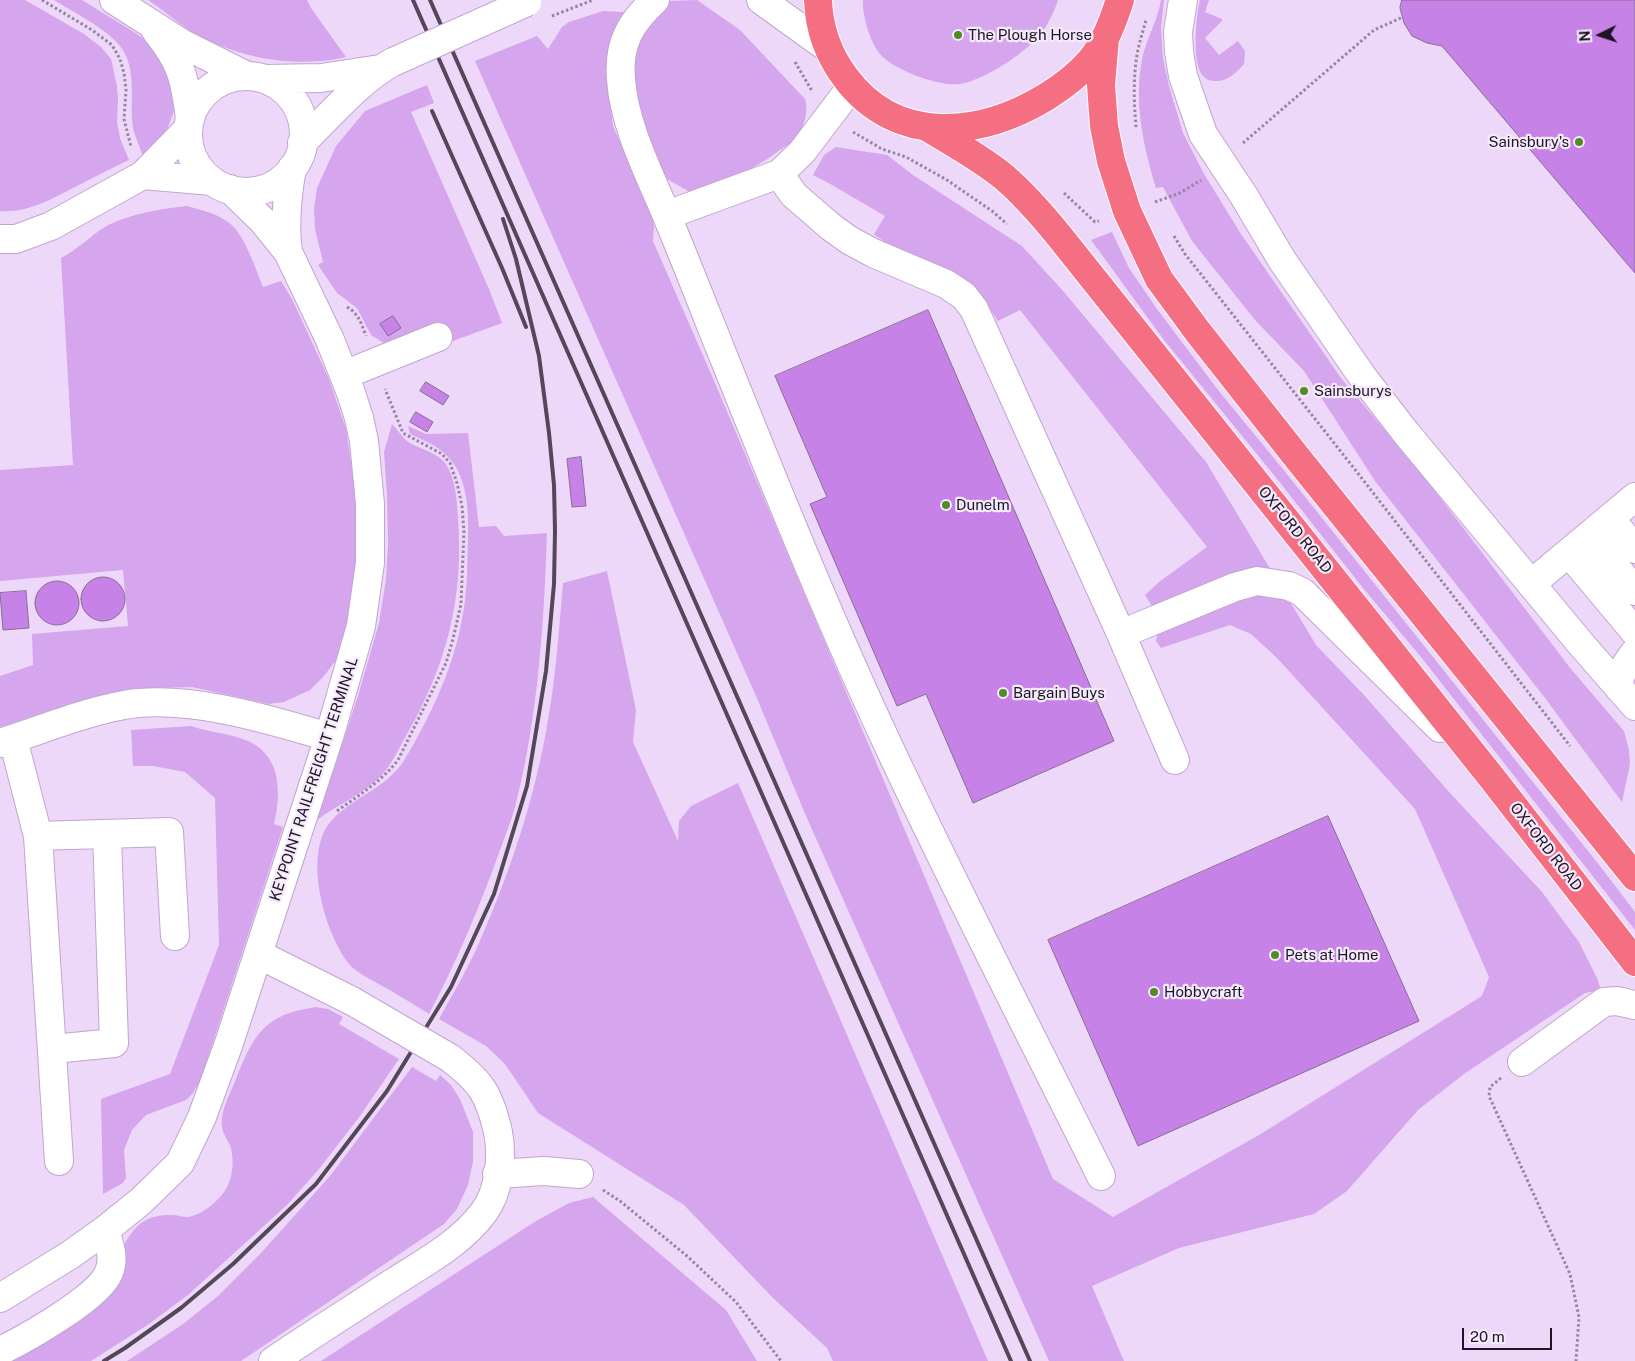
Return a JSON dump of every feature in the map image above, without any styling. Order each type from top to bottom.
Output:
[{"type":"highway","points":[[818,0],[822,30],[828,50],[838,68],[852,86],[866,100],[892,117],[917,125],[943,128],[981,124],[1003,119],[1033,105],[1070,80],[1096,54],[1105,38],[1120,0]]},
{"type":"highway","points":[[1105,38],[1101,85],[1104,126],[1111,161],[1127,211],[1159,279],[1198,332],[1299,460],[1635,878]]},
{"type":"highway","name":"OXFORD ROAD","points":[[926,126],[1006,178],[1048,222],[1087,268],[1492,778],[1635,962]]},
{"type":"street","points":[[114,0],[199,53],[280,87],[298,108],[303,125],[301,152],[292,168],[278,182],[260,190],[239,192],[221,185],[143,175]]},
{"type":"street","points":[[655,0],[636,19],[624,42],[621,60],[624,101],[641,156],[667,215],[796,536],[892,754],[1100,1176]]},
{"type":"street","points":[[760,0],[828,50]]},
{"type":"street","points":[[1183,0],[1178,32],[1179,52],[1183,76],[1203,134],[1244,196],[1282,260],[1362,376],[1406,433],[1627,697]]},
{"type":"street","points":[[0,239],[16,238],[51,226],[143,175],[189,124],[197,102],[210,88],[226,79],[255,77],[321,78],[388,65],[535,7]]},
{"type":"street","points":[[147,20],[171,51],[184,77],[189,124],[188,139],[193,158],[198,167],[221,185]]},
{"type":"street","points":[[302,143],[340,105],[388,65]]},
{"type":"street","points":[[667,215],[779,174],[802,152],[852,86]]},
{"type":"street","name":"KEYPOINT RAILFREIGHT TERMINAL","points":[[288,252],[286,232],[287,205],[292,168]]},
{"type":"street","points":[[779,174],[794,195],[837,231],[873,252],[946,284],[964,296],[974,309],[1121,634],[1174,760]]},
{"type":"street","name":"KEYPOINT RAILFREIGHT TERMINAL","points":[[0,1298],[70,1255],[105,1230],[141,1201],[180,1163],[202,1117],[229,1043],[330,736],[361,626],[370,563],[370,504],[364,441],[359,418],[330,340],[288,252],[263,221],[221,185]]},
{"type":"street","points":[[344,375],[438,337]]},
{"type":"street","points":[[1531,584],[1634,499]]},
{"type":"street","points":[[1600,526],[1635,550]]},
{"type":"street","points":[[1600,526],[1635,591]]},
{"type":"street","points":[[1568,553],[1635,632]]},
{"type":"street","points":[[1121,634],[1257,581],[1289,586],[1302,592],[1492,778]]},
{"type":"street","points":[[1627,697],[1618,681],[1626,664],[1635,652]]},
{"type":"street","points":[[59,1161],[38,836],[6,741],[83,715],[125,705],[168,702],[265,718],[330,736]]},
{"type":"street","points":[[38,836],[169,832],[175,936]]},
{"type":"street","points":[[53,1049],[114,1043],[106,834]]},
{"type":"street","points":[[258,954],[352,1001],[450,1058],[480,1086],[488,1097],[499,1139],[497,1174],[493,1195],[484,1212],[456,1241],[273,1361]]},
{"type":"street","points":[[1522,1062],[1604,1002],[1617,1001],[1635,1005]]},
{"type":"street","points":[[497,1174],[544,1171],[579,1174]]},
{"type":"street","points":[[0,1351],[23,1340],[94,1293],[109,1272],[112,1254],[105,1230]]},
{"type":"path","points":[[42,0],[92,30],[112,45],[120,59],[124,74],[126,90],[124,119],[126,131],[130,146],[143,175]]},
{"type":"path","points":[[535,7],[593,0]]},
{"type":"path","points":[[1156,202],[1180,193],[1194,185],[1374,30],[1403,17]]},
{"type":"path","points":[[1136,129],[1134,103],[1137,55],[1147,19]]},
{"type":"path","points":[[1153,195],[1158,208]]},
{"type":"path","points":[[1171,233],[1185,254],[1572,748]]},
{"type":"path","points":[[306,289],[354,311],[359,317],[390,404],[403,433],[442,454],[450,463],[462,506],[464,532],[461,604],[446,663],[398,760],[377,784],[330,816]]},
{"type":"path","points":[[1522,1062],[1490,1087],[1489,1096],[1570,1274],[1579,1316],[1576,1361]]},
{"type":"path","points":[[579,1174],[620,1201],[687,1256],[736,1302],[781,1361]]},
{"type":"shaded area","points":[[0,0],[25,0],[84,34],[101,47],[111,59],[117,86],[117,122],[120,138],[129,160],[47,201],[29,208],[10,211],[0,211]]},
{"type":"shaded area","points":[[54,0],[82,0],[134,32],[147,41],[169,71],[175,98],[174,111],[161,139],[143,157],[133,128],[132,85],[126,55],[107,33]]},
{"type":"shaded area","points":[[148,0],[307,0],[346,57],[307,62],[287,61],[267,59],[228,49],[192,32]]},
{"type":"shaded area","points":[[697,0],[740,30],[805,99],[806,109],[805,120],[801,130],[790,143],[749,170],[695,195],[667,179],[645,143],[630,79],[642,26],[668,1]]},
{"type":"shaded area","points":[[863,0],[1058,0],[1052,16],[1043,31],[1017,56],[982,77],[960,84],[951,84],[917,76],[886,60],[876,49],[867,28]]},
{"type":"shaded area","points":[[1161,0],[1164,0],[1161,28],[1163,58],[1169,86],[1183,133],[1204,174],[1241,234],[1341,378],[1425,478],[1571,669],[1624,731],[1629,750],[1630,764],[1622,802],[1545,698],[1375,481],[1304,371],[1255,320],[1192,241],[1163,187],[1156,188],[1141,122],[1139,89],[1143,55],[1158,14]]},
{"type":"shaded area","points":[[1200,0],[1209,0],[1205,12],[1222,19],[1205,38],[1219,55],[1238,41],[1245,51],[1244,64],[1224,80],[1214,81],[1206,79],[1200,71],[1197,62],[1196,28]]},
{"type":"shaded area","points":[[603,11],[625,12],[634,27],[613,72],[611,108],[613,126],[651,213],[654,226],[653,241],[1053,1179],[1113,1217],[1259,1135],[1482,996],[1489,977],[1415,809],[1277,658],[1251,634],[1230,625],[1161,648],[1156,641],[1158,632],[1250,596],[1232,573],[1155,611],[1145,595],[1159,582],[1207,547],[1020,310],[998,321],[978,291],[962,278],[948,270],[893,249],[874,234],[885,216],[813,175],[824,155],[836,147],[887,155],[913,175],[1022,246],[1064,292],[1206,462],[1316,645],[1364,695],[1450,793],[1542,892],[1579,942],[1597,978],[1601,990],[1585,993],[1464,1074],[1418,1110],[1347,1191],[1314,1214],[1179,1248],[1092,1286],[1124,1361],[1049,1361],[806,816],[756,696],[475,61],[537,36],[548,49],[562,27],[569,22]]},
{"type":"shaded area","points":[[427,85],[434,103],[411,112],[489,289],[502,323],[442,345],[387,345],[371,335],[357,308],[337,293],[318,265],[323,262],[315,229],[314,208],[317,188],[336,146],[365,111]]},
{"type":"shaded area","points":[[187,206],[218,216],[234,227],[249,252],[263,287],[281,281],[292,299],[329,379],[346,429],[356,495],[357,557],[349,619],[336,660],[310,690],[284,702],[269,704],[192,687],[129,689],[58,708],[0,727],[0,676],[33,665],[32,634],[128,626],[123,570],[0,581],[0,470],[73,465],[61,258],[113,223],[145,213]]},
{"type":"shaded area","points":[[1112,232],[1129,268],[1157,309],[1218,390],[1635,912],[1635,930],[1421,657],[1363,588],[1164,340],[1091,240]]},
{"type":"shaded area","points":[[392,424],[407,441],[442,460],[452,476],[456,498],[459,549],[455,605],[442,658],[432,684],[391,763],[373,783],[317,820],[358,696],[379,623],[386,579],[388,544],[384,452]]},
{"type":"shaded area","points":[[408,426],[426,434],[468,433],[479,527],[496,526],[504,536],[547,533],[542,636],[538,671],[529,740],[515,807],[476,913],[429,1014],[362,975],[349,964],[331,932],[320,891],[317,871],[318,851],[323,833],[333,819],[351,804],[380,785],[398,769],[405,759],[437,699],[459,635],[467,577],[468,527],[465,493],[453,463],[438,448],[410,434]]},
{"type":"shaded area","points":[[607,571],[636,710],[633,742],[678,841],[679,821],[691,806],[738,783],[988,1361],[833,1361],[827,1348],[773,1298],[684,1205],[538,1113],[505,1064],[486,1046],[439,1019],[471,961],[487,924],[509,867],[528,809],[536,780],[551,703],[563,583]]},
{"type":"shaded area","points":[[191,726],[243,739],[256,745],[265,753],[272,763],[278,786],[277,811],[274,824],[283,827],[201,1079],[193,1093],[186,1100],[146,1115],[132,1130],[124,1150],[126,1178],[123,1183],[103,1194],[101,1099],[170,1074],[219,945],[215,798],[185,772],[153,766],[133,766],[131,730]]},
{"type":"shaded area","points":[[316,1007],[328,1009],[343,1017],[339,1024],[399,1059],[360,1116],[319,1169],[287,1205],[188,1295],[149,1324],[91,1361],[2,1361],[122,1248],[131,1233],[141,1223],[147,1219],[162,1215],[187,1217],[198,1214],[223,1194],[228,1185],[233,1164],[231,1148],[223,1130],[222,1116],[247,1053],[254,1041],[271,1022],[297,1011]]},
{"type":"shaded area","points":[[412,1067],[436,1081],[440,1075],[451,1085],[460,1099],[473,1132],[473,1162],[468,1185],[457,1209],[444,1224],[241,1361],[127,1361],[183,1324],[218,1296],[261,1253],[330,1176]]},
{"type":"shaded area","points":[[593,1197],[726,1310],[757,1361],[321,1361],[536,1221],[569,1203]]},
{"type":"building","name":"Sainsbury's","points":[[1402,0],[1635,0],[1635,273],[1442,46],[1427,43],[1412,36],[1404,23],[1400,8]]},
{"type":"building","points":[[928,310],[1114,741],[973,803],[926,694],[897,706],[810,504],[827,497],[775,376]]},
{"type":"building","points":[[393,316],[401,328],[388,336],[380,324]]},
{"type":"building","points":[[426,382],[449,396],[443,405],[420,391]]},
{"type":"building","points":[[416,412],[433,422],[427,432],[410,422]]},
{"type":"building","points":[[581,457],[586,506],[572,507],[567,459]]},
{"type":"building","points":[[107,577],[119,583],[124,590],[124,608],[119,615],[112,620],[99,621],[91,618],[84,611],[81,595],[84,587],[91,580]]},
{"type":"building","points":[[57,581],[69,585],[75,591],[79,603],[75,615],[69,621],[57,625],[45,621],[39,615],[35,603],[39,591],[45,585]]},
{"type":"building","points":[[26,591],[29,628],[3,630],[0,593]]},
{"type":"building","points":[[1328,816],[1419,1021],[1138,1146],[1048,940]]},
{"type":"railway","points":[[413,0],[1011,1361]]},
{"type":"railway","points":[[430,0],[1030,1361]]},
{"type":"railway","points":[[432,111],[502,268],[526,327]]},
{"type":"railway","points":[[104,1361],[181,1308],[233,1264],[316,1184],[387,1091],[451,987],[494,894],[527,786],[546,671],[554,584],[555,531],[554,485],[539,356],[516,259],[503,219]]},
{"type":"place","name":"The Plough Horse","points":[[958,35]]},
{"type":"place","name":"Sainsbury's","points":[[1579,142]]},
{"type":"place","name":"Sainsburys","points":[[1304,391]]},
{"type":"place","name":"Dunelm","points":[[946,505]]},
{"type":"place","name":"Bargain Buys","points":[[1003,693]]},
{"type":"place","name":"Pets at Home","points":[[1275,955]]},
{"type":"place","name":"Hobbycraft","points":[[1154,992]]}]
